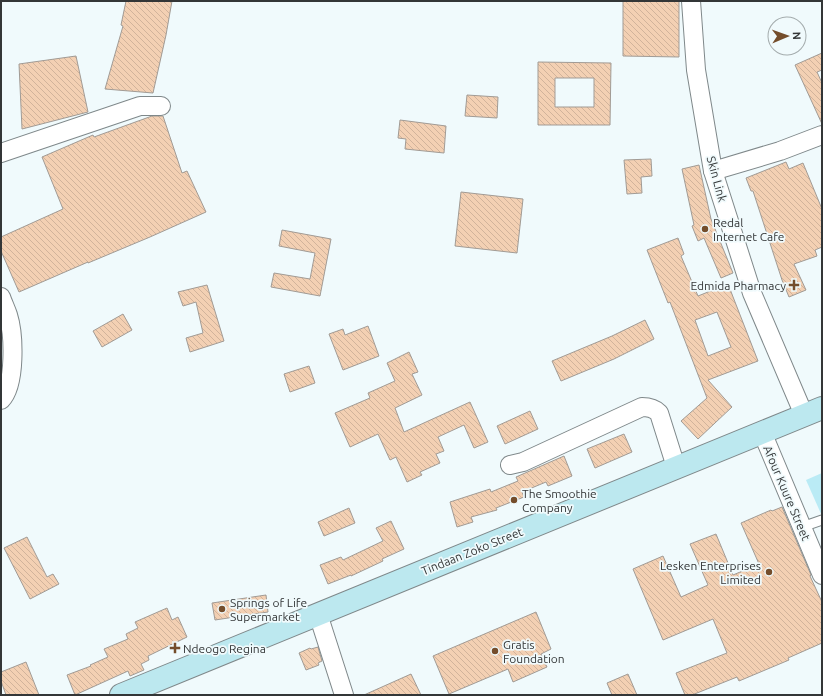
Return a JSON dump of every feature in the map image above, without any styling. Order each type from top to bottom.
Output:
[{"type":"main road","name":"Tindaan Zoko Street","points":[[121,695],[813,411]]},
{"type":"street","name":"Skin Link","points":[[691,1],[696,70],[713,171],[752,293],[813,411]]},
{"type":"street","points":[[1,154],[140,106],[161,106]]},
{"type":"street","points":[[713,171],[780,151],[822,135]]},
{"type":"street","points":[[1,297],[8,315],[11,330],[12,366],[8,390],[1,400]]},
{"type":"street","points":[[510,465],[523,462],[646,407],[652,408],[659,413],[676,467]]},
{"type":"street","name":"Afour Kuure Street","points":[[762,432],[822,575]]},
{"type":"street","points":[[318,614],[344,695]]},
{"type":"lane","points":[[802,527],[822,520]]},
{"type":"shaded area","points":[[822,473],[822,516],[806,480]]},
{"type":"building","points":[[126,1],[172,1],[153,93],[105,89],[123,26],[121,25]]},
{"type":"building","points":[[623,1],[679,1],[679,57],[623,56]]},
{"type":"building","points":[[822,53],[822,70],[817,72],[822,83],[822,124],[795,65]]},
{"type":"building","points":[[76,56],[88,112],[22,129],[19,64]]},
{"type":"building","points":[[538,62],[611,63],[610,125],[538,125]],"holes":[[[555,78],[594,78],[594,107],[555,107]]]},
{"type":"building","points":[[467,95],[498,97],[497,118],[465,116]]},
{"type":"building","points":[[152,116],[163,116],[182,173],[187,171],[206,212],[19,292],[1,251],[1,237],[63,209],[42,157],[93,135],[94,137]]},
{"type":"building","points":[[400,120],[446,126],[444,153],[405,149],[406,139],[398,138]]},
{"type":"building","points":[[651,159],[652,176],[641,177],[642,193],[627,194],[624,160]]},
{"type":"building","points":[[786,162],[789,169],[803,163],[822,209],[822,247],[815,250],[817,256],[794,264],[806,290],[789,297],[753,191],[751,191],[746,178]]},
{"type":"building","points":[[699,165],[711,219],[733,273],[721,278],[704,238],[698,241],[692,226],[694,225],[682,169]]},
{"type":"building","points":[[461,192],[523,199],[517,253],[455,246]]},
{"type":"building","points":[[282,230],[331,239],[320,296],[271,287],[274,273],[310,279],[315,253],[279,246]]},
{"type":"building","points":[[678,238],[684,254],[681,256],[698,296],[728,284],[758,361],[708,380],[732,407],[698,439],[681,421],[707,398],[670,302],[668,303],[647,250]],"holes":[[[717,312],[731,347],[708,356],[695,320]]]},
{"type":"building","points":[[207,285],[224,341],[190,352],[186,338],[203,333],[196,302],[183,306],[178,292]]},
{"type":"building","points":[[123,314],[132,330],[102,347],[93,331]]},
{"type":"building","points":[[645,320],[654,339],[614,359],[561,381],[552,361],[612,336]]},
{"type":"building","points":[[368,326],[379,356],[343,370],[329,334],[343,329],[345,335]]},
{"type":"building","points":[[409,352],[418,372],[412,374],[422,395],[395,408],[404,432],[470,402],[488,442],[474,448],[464,425],[438,437],[444,451],[436,454],[440,463],[420,472],[422,475],[407,482],[396,457],[390,460],[378,434],[350,447],[335,413],[370,398],[368,393],[395,381],[387,363]]},
{"type":"building","points":[[309,366],[315,383],[290,392],[284,374]]},
{"type":"building","points":[[530,411],[538,429],[505,444],[497,426]]},
{"type":"building","points":[[624,434],[632,452],[595,468],[587,449]]},
{"type":"building","points":[[564,456],[572,476],[548,486],[546,482],[522,492],[524,497],[496,508],[497,510],[471,517],[473,522],[457,527],[450,502],[490,489],[491,492],[518,481],[516,477]]},
{"type":"building","points":[[782,507],[822,602],[822,643],[788,658],[789,660],[739,681],[737,677],[692,695],[685,695],[676,673],[727,653],[713,619],[663,640],[633,569],[663,556],[681,597],[708,585],[690,544],[716,534],[733,575],[759,564],[741,523],[771,510],[772,511]]},
{"type":"building","points":[[349,508],[355,523],[324,536],[318,522]]},
{"type":"building","points":[[391,521],[404,549],[351,576],[328,584],[320,565],[341,557],[343,560],[383,541],[376,528]]},
{"type":"building","points":[[27,537],[47,577],[53,574],[59,584],[30,599],[4,548]]},
{"type":"building","points":[[266,595],[268,612],[215,620],[212,603]]},
{"type":"building","points":[[167,608],[172,620],[178,617],[187,637],[148,656],[149,660],[141,664],[144,670],[130,676],[128,671],[75,695],[67,675],[91,666],[90,665],[108,657],[104,649],[128,639],[126,634],[138,628],[135,622]]},
{"type":"building","name":"Gratis Foundation","points":[[536,612],[551,649],[541,654],[547,667],[513,682],[508,669],[449,694],[433,656]]},
{"type":"building","points":[[318,647],[322,661],[318,663],[319,665],[306,670],[299,653],[310,648]]},
{"type":"building","points":[[26,662],[39,695],[6,695],[1,681],[1,672]]},
{"type":"building","points":[[411,674],[421,695],[364,695]]},
{"type":"building","points":[[628,674],[637,695],[612,695],[607,683]]},
{"type":"place","name":"Redal Internet Cafe","points":[[705,229]]},
{"type":"place","name":"Edmida Pharmacy","points":[[794,285]]},
{"type":"place","name":"The Smoothie Company","points":[[514,500]]},
{"type":"place","name":"Lesken Enterprises Limited","points":[[769,572]]},
{"type":"place","name":"Springs of Life Supermarket","points":[[222,609]]},
{"type":"place","name":"Ndeogo Regina","points":[[175,648]]},
{"type":"place","name":"Gratis Foundation","points":[[495,651]]}]
